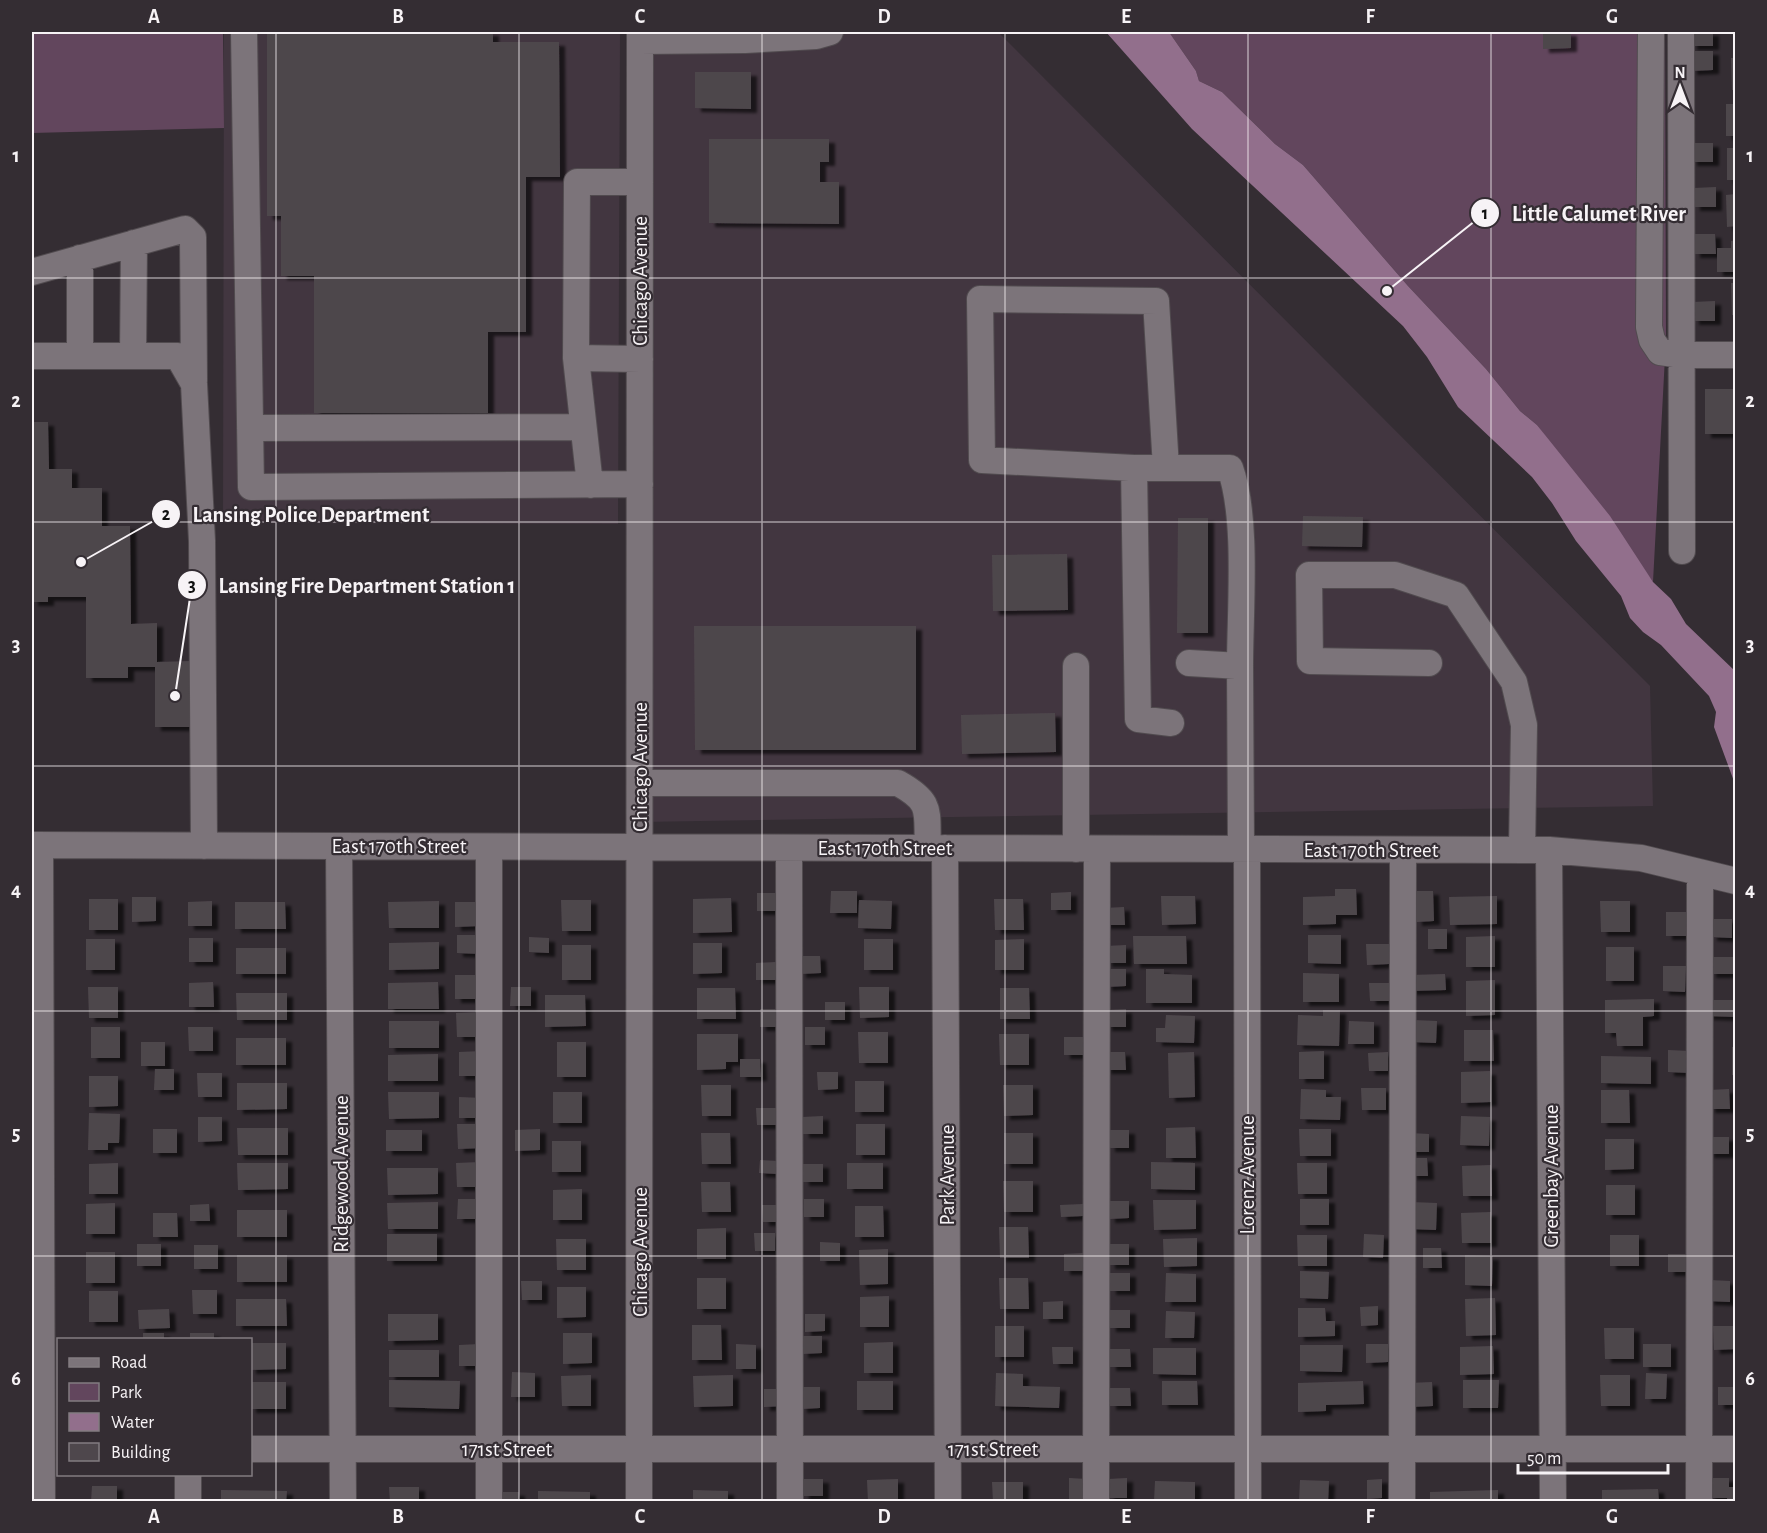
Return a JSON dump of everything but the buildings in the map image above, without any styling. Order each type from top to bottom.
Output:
[{"type":"street","points":[[244,32],[251,487],[640,484]]},
{"type":"street","points":[[640,36],[745,40],[816,36],[830,32]]},
{"type":"street","points":[[1651,32],[1649,327],[1652,340],[1660,352],[1682,355],[1736,356]]},
{"type":"street","points":[[1681,32],[1682,551]]},
{"type":"street","name":"Chicago Avenue","points":[[639,1502],[640,36]]},
{"type":"street","points":[[590,484],[576,358],[577,182],[640,182]]},
{"type":"street","points":[[32,272],[185,229],[193,237],[194,384],[202,541],[204,846]]},
{"type":"street","points":[[133,356],[134,243]]},
{"type":"street","points":[[80,258],[80,356]]},
{"type":"street","points":[[980,299],[1156,301],[1166,468],[982,460],[980,299]]},
{"type":"street","points":[[32,356],[178,356],[194,384]]},
{"type":"street","points":[[576,358],[640,359]]},
{"type":"street","points":[[250,428],[582,427]]},
{"type":"street","points":[[1134,468],[1138,718],[1171,723]]},
{"type":"street","name":"Lorenz Avenue","points":[[1166,468],[1230,468],[1236,485],[1240,516],[1248,1502]]},
{"type":"street","points":[[1429,663],[1310,661],[1309,575],[1395,575],[1456,595],[1514,682],[1524,724],[1522,850]]},
{"type":"street","points":[[1189,663],[1240,666]]},
{"type":"street","points":[[1076,666],[1086,849],[1096,1502]]},
{"type":"street","name":"Park Avenue","points":[[640,783],[898,783],[917,794],[926,804],[936,848],[948,1502]]},
{"type":"street","points":[[36,845],[44,1449],[42,1502]]},
{"type":"street","name":"East 170th Street","points":[[36,845],[1549,850],[1641,858],[1736,881]]},
{"type":"street","name":"Ridgewood Avenue","points":[[339,846],[343,1502]]},
{"type":"street","points":[[489,847],[489,1502]]},
{"type":"street","points":[[789,848],[790,1502]]},
{"type":"street","points":[[1402,850],[1402,1502]]},
{"type":"street","name":"Greenbay Avenue","points":[[1549,850],[1553,1502]]},
{"type":"street","points":[[1699,1502],[1700,873]]},
{"type":"street","name":"171st Street","points":[[252,1449],[1736,1449]]},
{"type":"street","points":[[188,1476],[188,1502]]},
{"type":"shaded area","points":[[224,32],[620,32],[618,524],[223,523]]},
{"type":"shaded area","points":[[640,32],[998,32],[1650,686],[1653,806],[640,822]]},
{"type":"green space","points":[[32,32],[223,32],[224,128],[32,133]]},
{"type":"green space","points":[[1169,32],[1665,32],[1666,338],[1653,582],[1537,425],[1520,411],[1486,369],[1408,286],[1303,165],[1275,144],[1222,92],[1199,81],[1196,71]]},
{"type":"water","points":[[1106,32],[1169,32],[1196,71],[1199,81],[1222,92],[1275,144],[1303,165],[1408,286],[1486,369],[1520,411],[1537,425],[1610,516],[1653,582],[1671,599],[1686,624],[1735,671],[1735,784],[1714,727],[1716,712],[1709,696],[1661,645],[1643,632],[1630,618],[1621,596],[1576,541],[1532,477],[1458,407],[1427,357],[1403,326],[1192,129]]},
{"type":"place","name":"Little Calumet River","points":[[1387,291]]},
{"type":"place","name":"Lansing Police Department","points":[[81,562]]},
{"type":"place","name":"Lansing Fire Department Station 1","points":[[175,696]]}]
